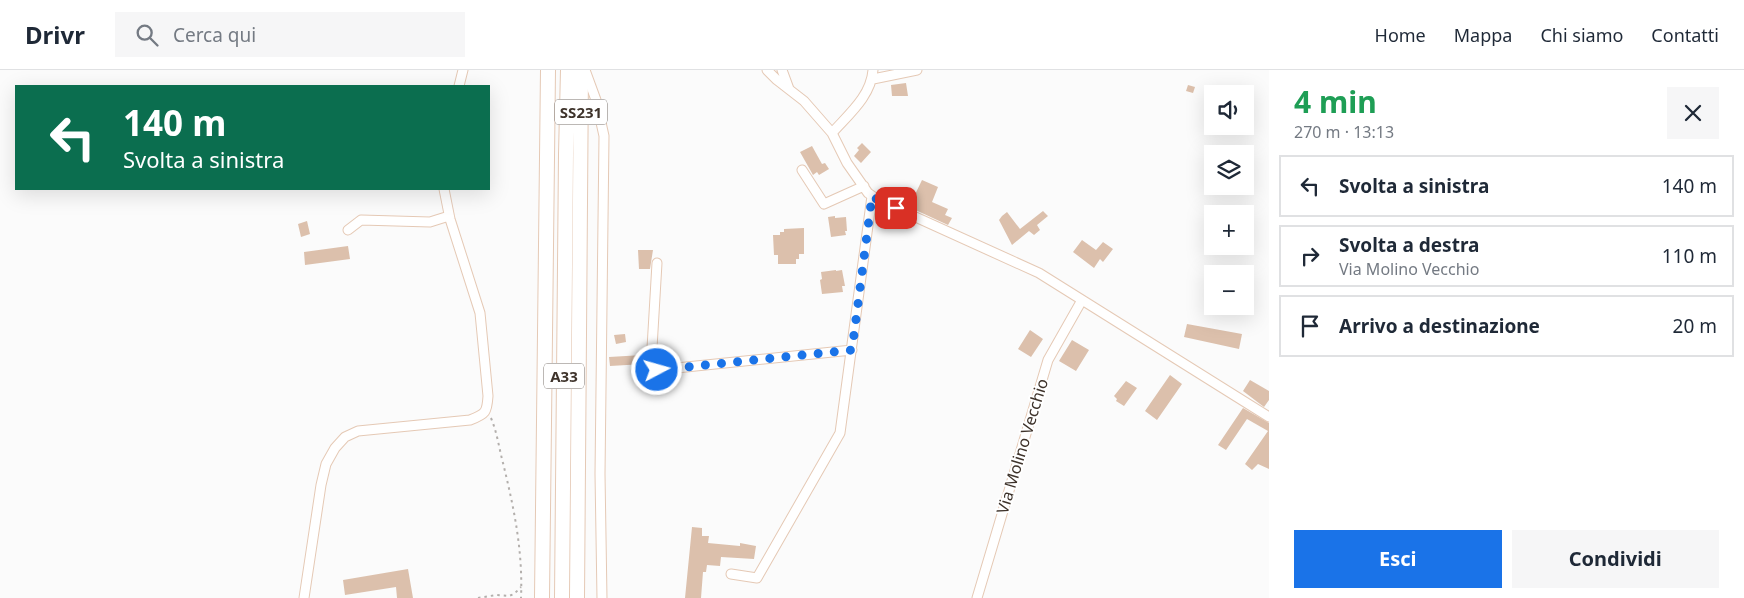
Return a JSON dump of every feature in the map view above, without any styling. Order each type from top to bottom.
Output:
[{"type":"highway","points":[[542,598],[548,70]]},
{"type":"highway","name":"SS231","points":[[566,154],[568,70]]},
{"type":"highway","name":"SS231","points":[[581,70],[581,154]]},
{"type":"highway","name":"A33","points":[[562,598],[566,154]]},
{"type":"highway","name":"A33","points":[[577,598],[581,154]]},
{"type":"street","points":[[459,85],[463,70]]},
{"type":"street","points":[[586,70],[596,100],[604,136],[600,474],[602,598]]},
{"type":"street","points":[[767,70],[804,101],[832,133],[847,163],[872,196],[1020,263],[1269,417]]},
{"type":"street","points":[[782,70],[789,90]]},
{"type":"street","points":[[832,133],[863,99],[873,75],[917,70]]},
{"type":"street","points":[[802,170],[824,204],[864,186]]},
{"type":"street","points":[[304,598],[321,485],[326,464],[335,448],[345,437],[358,431],[470,420],[482,416],[487,409],[488,396],[480,313],[449,216],[444,190]]},
{"type":"street","points":[[731,574],[756,578],[840,434],[872,196]]},
{"type":"street","points":[[348,230],[361,220],[430,222],[449,216]]},
{"type":"street","points":[[657,263],[651,365],[657,370],[852,350]]},
{"type":"street","name":"Via Molino Vecchio","points":[[977,598],[1048,360],[1082,300]]},
{"type":"path","points":[[487,409],[492,421],[518,530],[521,556],[521,598]]},
{"type":"path","points":[[478,598],[496,595],[509,596],[521,587]]},
{"type":"building","points":[[906,83],[908,96],[892,96],[891,85]]},
{"type":"building","points":[[1188,85],[1195,87],[1193,93],[1186,91]]},
{"type":"building","points":[[862,143],[871,152],[861,163],[854,156],[859,150],[857,148]]},
{"type":"building","points":[[812,146],[822,164],[825,163],[829,169],[819,175],[817,172],[813,175],[800,152]]},
{"type":"building","points":[[922,180],[938,187],[932,202],[948,209],[945,215],[952,218],[948,225],[909,207]]},
{"type":"building","points":[[1043,211],[1048,216],[1037,225],[1040,230],[1034,235],[1029,231],[1012,245],[999,220],[1002,216],[1007,212],[1020,229]]},
{"type":"building","points":[[835,216],[835,218],[846,217],[846,235],[831,237],[828,217]]},
{"type":"building","points":[[307,221],[310,234],[301,237],[298,224]]},
{"type":"building","points":[[804,228],[804,254],[799,254],[796,264],[778,264],[778,255],[774,255],[773,235],[780,235],[780,232],[784,232],[784,229]]},
{"type":"building","points":[[1082,240],[1096,250],[1103,242],[1113,249],[1103,262],[1100,259],[1094,268],[1073,252]]},
{"type":"building","points":[[348,246],[350,259],[305,265],[304,252]]},
{"type":"building","points":[[638,250],[653,250],[650,269],[639,269]]},
{"type":"building","points":[[842,270],[845,286],[842,286],[843,292],[822,294],[821,272]]},
{"type":"building","points":[[1187,324],[1242,334],[1239,349],[1184,337]]},
{"type":"building","points":[[1030,330],[1043,339],[1031,357],[1018,349]]},
{"type":"building","points":[[625,334],[626,342],[616,344],[614,335]]},
{"type":"building","points":[[1072,340],[1089,350],[1076,371],[1059,361]]},
{"type":"building","points":[[643,355],[644,364],[610,366],[609,357]]},
{"type":"building","points":[[1170,375],[1182,384],[1157,420],[1145,411]]},
{"type":"building","points":[[1250,380],[1269,391],[1269,400],[1264,407],[1243,391]]},
{"type":"building","points":[[1126,381],[1137,388],[1124,406],[1116,401],[1117,399],[1114,396]]},
{"type":"building","points":[[1243,408],[1269,423],[1269,469],[1258,464],[1252,470],[1245,464],[1268,431],[1247,419],[1226,450],[1218,445]]},
{"type":"building","points":[[692,527],[702,528],[702,536],[709,536],[708,543],[740,546],[740,543],[756,546],[754,559],[721,557],[720,566],[707,565],[706,572],[703,572],[701,598],[685,598]]},
{"type":"building","points":[[408,569],[413,598],[397,598],[396,587],[345,595],[343,580]]},
{"type":"route","points":[[657,370],[852,350],[872,196],[896,208]]}]
